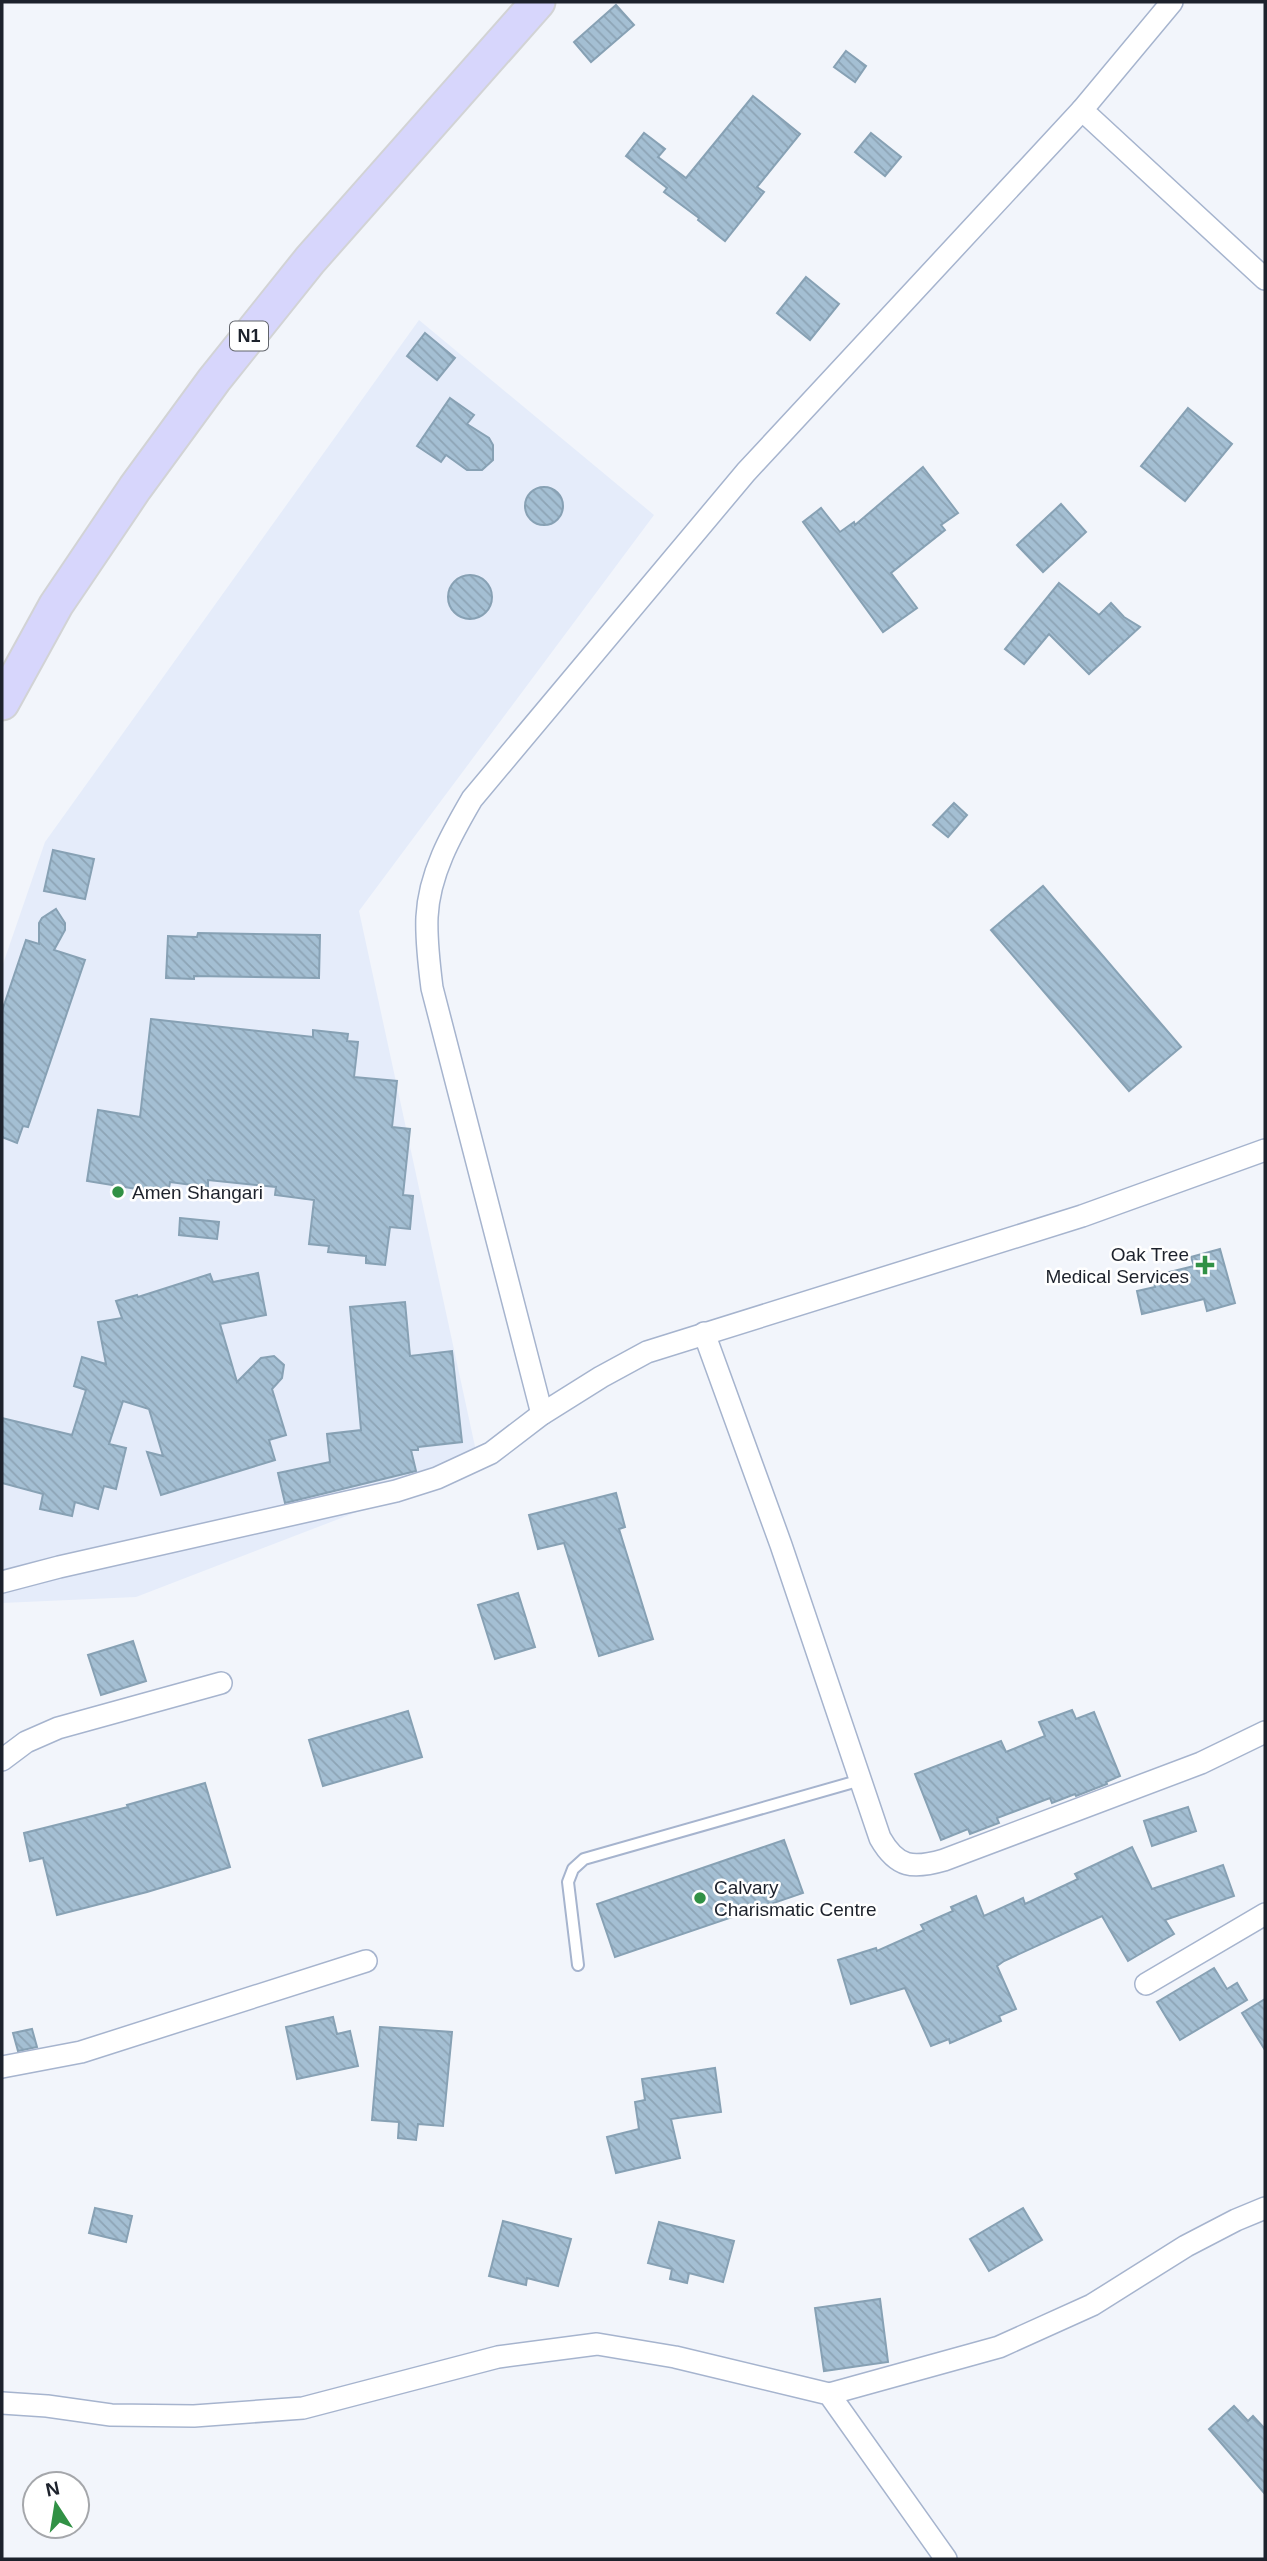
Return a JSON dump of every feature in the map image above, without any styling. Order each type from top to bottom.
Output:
[{"type":"highway","name":"N1","points":[[2,703],[56,605],[135,488],[214,380],[310,260],[538,2]]},
{"type":"street","points":[[542,1414],[432,988],[427,913],[433,880],[450,837],[472,799],[746,472],[1082,110],[1172,2]]},
{"type":"street","points":[[1082,110],[1265,279]]},
{"type":"street","points":[[2,1582],[396,1491],[437,1478],[491,1453],[542,1414],[601,1377],[648,1352],[1082,1216],[1265,1150]]},
{"type":"street","points":[[704,1333],[781,1545],[880,1838],[888,1852],[906,1864],[922,1867],[1082,1810],[1201,1763],[1265,1732]]},
{"type":"street","points":[[2,1760],[26,1742],[58,1728],[221,1683]]},
{"type":"street","points":[[1146,1984],[1265,1914]]},
{"type":"street","points":[[2,2067],[81,2052],[366,1961]]},
{"type":"street","points":[[2,2403],[111,2415],[194,2416],[303,2408],[498,2357],[597,2344],[675,2357],[829,2394],[999,2347],[1092,2305],[1186,2246],[1265,2208]]},
{"type":"street","points":[[829,2394],[946,2559]]},
{"type":"lane","points":[[578,1965],[568,1882],[573,1869],[584,1859],[861,1780]]},
{"type":"shaded area","points":[[419,320],[654,515],[359,911],[479,1465],[136,1597],[2,1603],[2,967],[45,842]]},
{"type":"building","points":[[616,5],[634,25],[591,62],[574,42]]},
{"type":"building","points":[[846,51],[866,66],[855,82],[834,67]]},
{"type":"building","points":[[753,96],[800,134],[757,187],[764,192],[725,241],[664,192],[667,188],[626,156],[644,133],[665,149],[658,157],[686,178]]},
{"type":"building","points":[[871,133],[901,157],[885,176],[855,152]]},
{"type":"building","points":[[806,277],[839,304],[810,340],[777,313]]},
{"type":"building","points":[[425,333],[455,358],[437,380],[407,356]]},
{"type":"building","points":[[450,398],[474,415],[467,424],[489,438],[493,445],[493,460],[482,470],[467,470],[446,455],[441,462],[417,446]]},
{"type":"building","points":[[1188,408],[1232,444],[1185,501],[1141,466]]},
{"type":"building","points":[[923,467],[958,513],[941,525],[945,530],[891,573],[917,608],[883,632],[803,522],[821,508],[840,532],[854,522],[855,525]]},
{"type":"building","points":[[544,487],[557,493],[563,506],[557,519],[544,525],[531,519],[525,506],[531,493]]},
{"type":"building","points":[[1061,504],[1086,532],[1043,572],[1017,545]]},
{"type":"building","points":[[470,575],[485,582],[492,597],[485,612],[470,619],[455,612],[448,597],[455,582]]},
{"type":"building","points":[[1059,583],[1099,615],[1111,603],[1124,617],[1140,627],[1089,674],[1049,634],[1024,664],[1005,649]]},
{"type":"building","points":[[954,803],[967,815],[948,837],[933,825]]},
{"type":"building","points":[[53,850],[94,859],[85,899],[44,891]]},
{"type":"building","points":[[1043,886],[1181,1047],[1129,1091],[991,930]]},
{"type":"building","points":[[56,909],[65,923],[65,930],[54,950],[85,960],[28,1127],[23,1126],[17,1143],[2,1137],[2,1011],[26,940],[39,944],[39,923]]},
{"type":"building","points":[[198,933],[320,935],[319,978],[166,978],[168,936],[197,937]]},
{"type":"building","points":[[151,1019],[313,1037],[313,1030],[348,1034],[347,1041],[358,1042],[354,1077],[397,1081],[392,1127],[410,1129],[403,1195],[413,1196],[410,1229],[390,1227],[385,1265],[366,1263],[366,1256],[328,1252],[329,1246],[309,1244],[314,1200],[275,1195],[276,1187],[208,1180],[208,1187],[170,1182],[168,1194],[87,1181],[98,1110],[140,1117]]},
{"type":"building","points":[[180,1218],[219,1222],[217,1239],[179,1235]]},
{"type":"building","points":[[1220,1249],[1235,1303],[1207,1311],[1204,1299],[1142,1314],[1137,1291],[1155,1287],[1153,1276],[1194,1266],[1191,1257]]},
{"type":"building","points":[[258,1273],[266,1315],[220,1324],[237,1382],[261,1358],[274,1356],[284,1365],[282,1378],[272,1389],[286,1435],[269,1440],[275,1460],[161,1495],[147,1452],[163,1456],[149,1409],[123,1401],[109,1444],[126,1448],[116,1489],[104,1486],[98,1509],[75,1502],[72,1516],[40,1509],[43,1494],[2,1483],[2,1418],[72,1435],[86,1390],[74,1386],[82,1357],[106,1364],[98,1322],[122,1318],[116,1301],[137,1295],[138,1297],[210,1274],[213,1282]]},
{"type":"building","points":[[405,1302],[410,1356],[452,1351],[462,1442],[411,1450],[416,1471],[285,1503],[278,1473],[330,1462],[327,1434],[361,1430],[350,1307]]},
{"type":"building","points":[[616,1493],[625,1527],[619,1529],[653,1639],[599,1656],[564,1543],[538,1549],[529,1515]]},
{"type":"building","points":[[518,1593],[535,1647],[495,1659],[478,1605]]},
{"type":"building","points":[[133,1641],[146,1681],[101,1695],[88,1655]]},
{"type":"building","points":[[1072,1710],[1076,1719],[1094,1712],[1120,1776],[1076,1796],[1075,1794],[1052,1803],[1050,1798],[997,1818],[999,1823],[970,1834],[968,1829],[941,1840],[915,1774],[1001,1741],[1006,1752],[1045,1736],[1039,1722]]},
{"type":"building","points":[[408,1711],[422,1757],[323,1786],[309,1740]]},
{"type":"building","points":[[205,1783],[230,1867],[57,1915],[43,1858],[30,1861],[24,1833],[128,1807],[127,1805]]},
{"type":"building","points":[[1188,1807],[1196,1831],[1152,1846],[1144,1821]]},
{"type":"building","name":"Calvary Charismatic Centre","points":[[784,1840],[803,1893],[615,1957],[597,1904]]},
{"type":"building","points":[[1132,1847],[1152,1889],[1223,1865],[1234,1896],[1165,1920],[1174,1934],[1128,1961],[1102,1916],[1004,1961],[997,1966],[1016,2009],[999,2016],[1001,2021],[950,2043],[949,2039],[931,2046],[905,1988],[851,2004],[838,1960],[876,1948],[877,1951],[924,1930],[921,1925],[953,1911],[951,1907],[976,1896],[984,1916],[1023,1898],[1025,1904],[1078,1879],[1075,1874]]},
{"type":"building","points":[[1214,1968],[1227,1989],[1237,1983],[1247,2000],[1180,2040],[1157,2002]]},
{"type":"building","points":[[1265,1999],[1265,2050],[1242,2013]]},
{"type":"building","points":[[333,2017],[337,2034],[350,2031],[358,2066],[297,2079],[286,2027]]},
{"type":"building","points":[[380,2027],[452,2032],[443,2126],[418,2124],[416,2140],[398,2138],[399,2122],[372,2120]]},
{"type":"building","points":[[32,2029],[37,2047],[18,2051],[13,2033]]},
{"type":"building","points":[[715,2068],[721,2112],[671,2119],[680,2158],[616,2173],[607,2137],[639,2129],[635,2102],[645,2100],[642,2079]]},
{"type":"building","points":[[95,2208],[132,2216],[126,2242],[89,2233]]},
{"type":"building","points":[[1023,2208],[1042,2240],[989,2271],[970,2239]]},
{"type":"building","points":[[503,2221],[571,2239],[558,2286],[527,2278],[526,2285],[489,2276]]},
{"type":"building","points":[[659,2222],[734,2241],[723,2282],[689,2273],[687,2283],[670,2279],[672,2269],[648,2263]]},
{"type":"building","points":[[880,2299],[888,2362],[824,2371],[815,2308]]},
{"type":"building","points":[[1234,2406],[1248,2421],[1253,2416],[1265,2429],[1265,2494],[1209,2429]]},
{"type":"place","name":"Amen Shangari","points":[[118,1192]]},
{"type":"place","name":"Oak Tree Medical Services","points":[[1205,1265]]},
{"type":"place","name":"Calvary Charismatic Centre","points":[[700,1898]]}]
